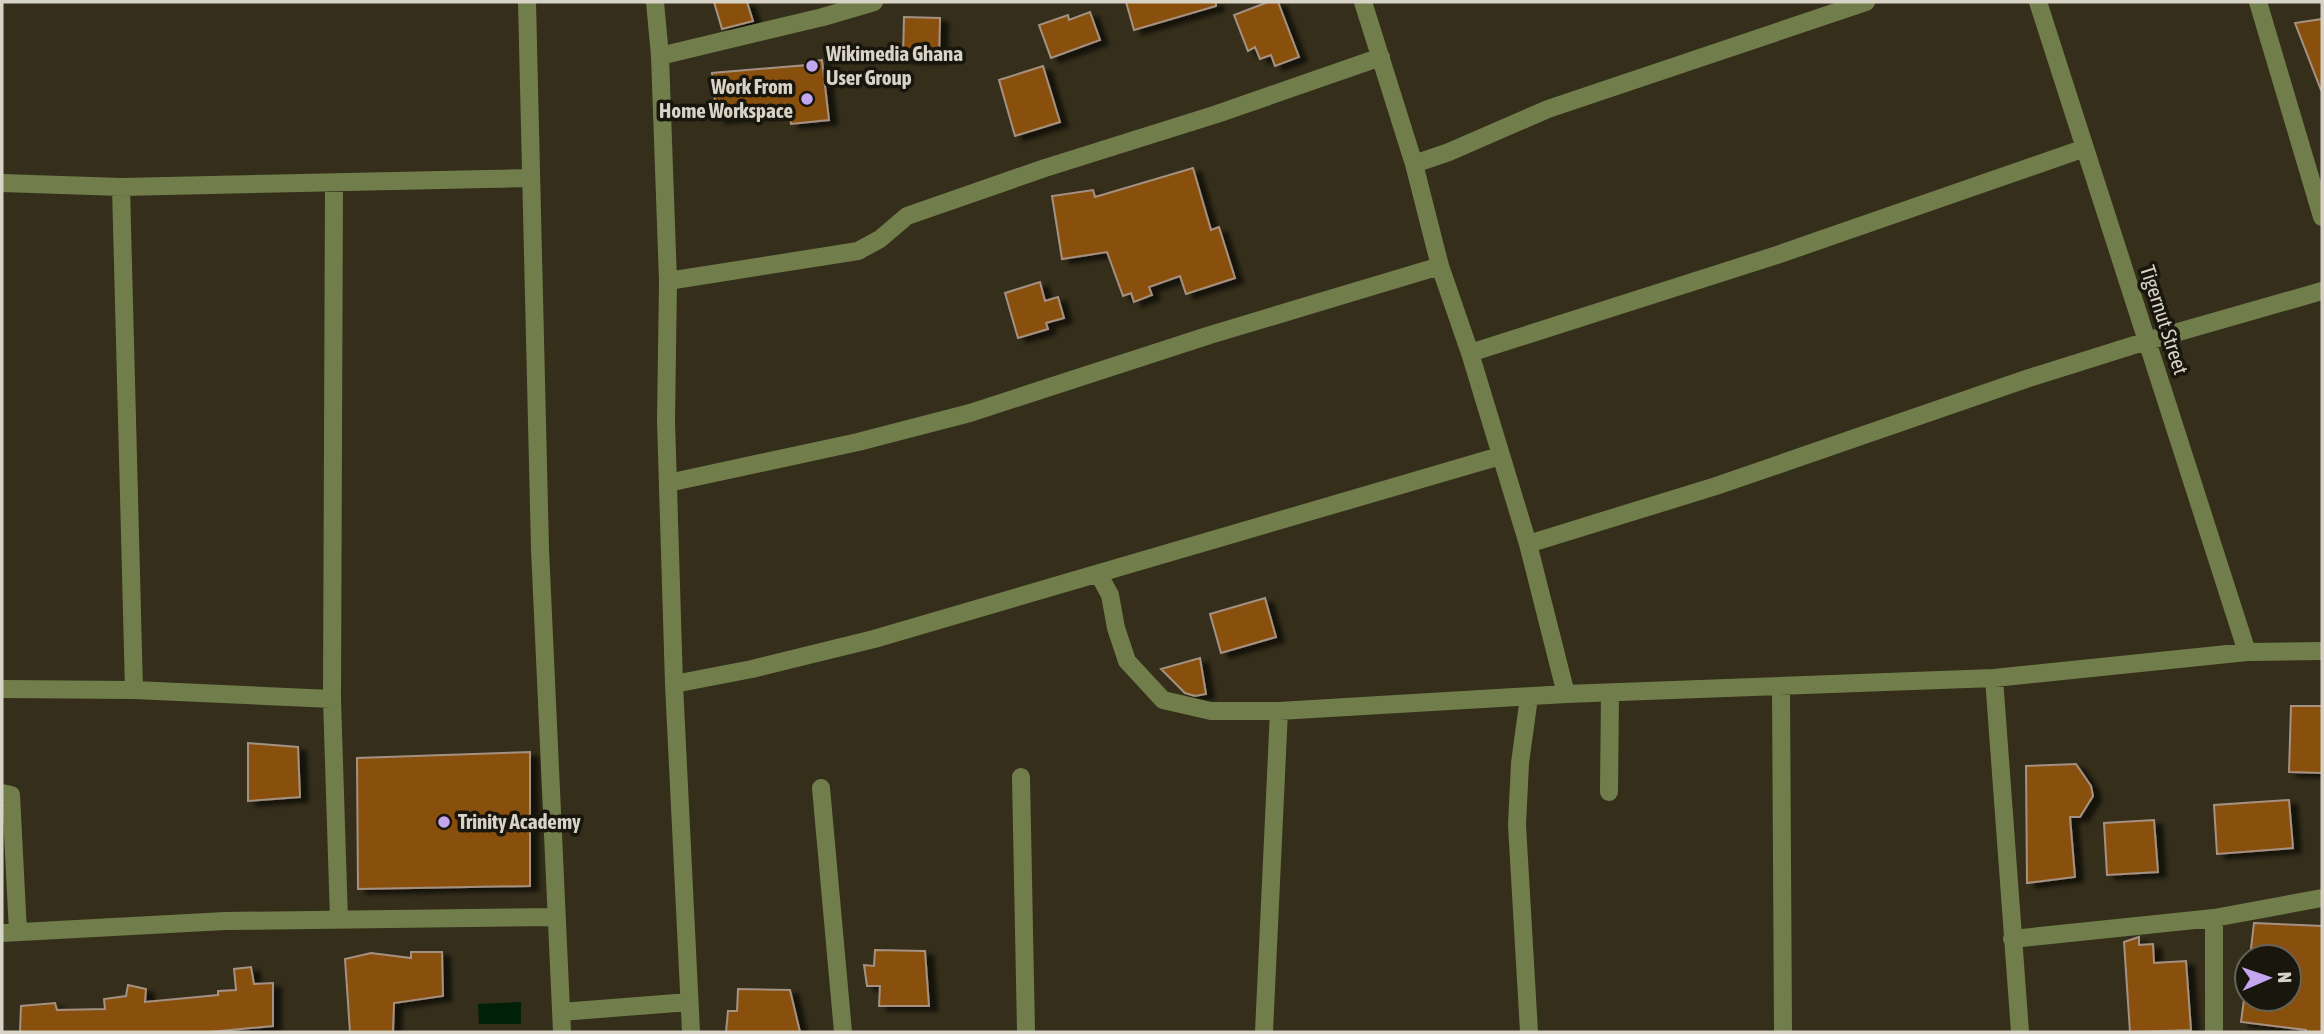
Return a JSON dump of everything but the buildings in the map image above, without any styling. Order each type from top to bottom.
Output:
[{"type":"street","points":[[527,2],[540,549],[562,1032]]},
{"type":"street","points":[[655,2],[660,56],[668,281],[666,421],[674,684],[691,1032]]},
{"type":"street","points":[[660,56],[874,2]]},
{"type":"street","points":[[1363,2],[1414,164],[1440,266],[1528,544],[1566,694]]},
{"type":"street","points":[[1414,164],[1449,152],[1548,109],[1866,2]]},
{"type":"street","name":"Tigernut Street","points":[[2039,2],[2247,652]]},
{"type":"street","points":[[2258,2],[2322,217]]},
{"type":"street","points":[[668,281],[858,251],[880,239],[907,216],[1381,57]]},
{"type":"street","points":[[1470,354],[1777,255],[2085,148]]},
{"type":"street","points":[[2,183],[121,187],[530,178]]},
{"type":"street","points":[[334,184],[332,699],[338,920]]},
{"type":"street","points":[[121,187],[134,690]]},
{"type":"street","points":[[668,483],[858,442],[970,412],[1210,335],[1440,266]]},
{"type":"street","points":[[1528,544],[1716,486],[2029,378],[2322,291]]},
{"type":"street","points":[[674,684],[774,664],[874,639],[1500,456]]},
{"type":"street","points":[[1099,575],[1110,595],[1116,628],[1127,661],[1163,700],[1211,711],[1994,678],[2247,652],[2322,651]]},
{"type":"street","points":[[1994,678],[2020,1032]]},
{"type":"street","points":[[1781,687],[1783,1032]]},
{"type":"street","points":[[2,689],[134,690],[332,699]]},
{"type":"street","points":[[1609,792],[1610,693]]},
{"type":"street","points":[[1528,697],[1520,763],[1517,825],[1529,1032]]},
{"type":"street","points":[[1264,1032],[1279,710]]},
{"type":"street","points":[[1021,777],[1026,1032]]},
{"type":"street","points":[[821,788],[843,1032]]},
{"type":"street","points":[[2,793],[11,795],[10,932],[225,921],[556,917]]},
{"type":"street","points":[[2012,939],[2214,918],[2322,898]]},
{"type":"street","points":[[2214,918],[2214,1032]]},
{"type":"street","points":[[561,1012],[689,1002]]},
{"type":"shaded area","points":[[521,1002],[521,1024],[479,1024],[478,1004]]},
{"type":"place","name":"Wikimedia Ghana User Group","points":[[812,66]]},
{"type":"place","name":"Work From Home Workspace","points":[[807,99]]},
{"type":"place","name":"Trinity Academy","points":[[444,822]]}]
